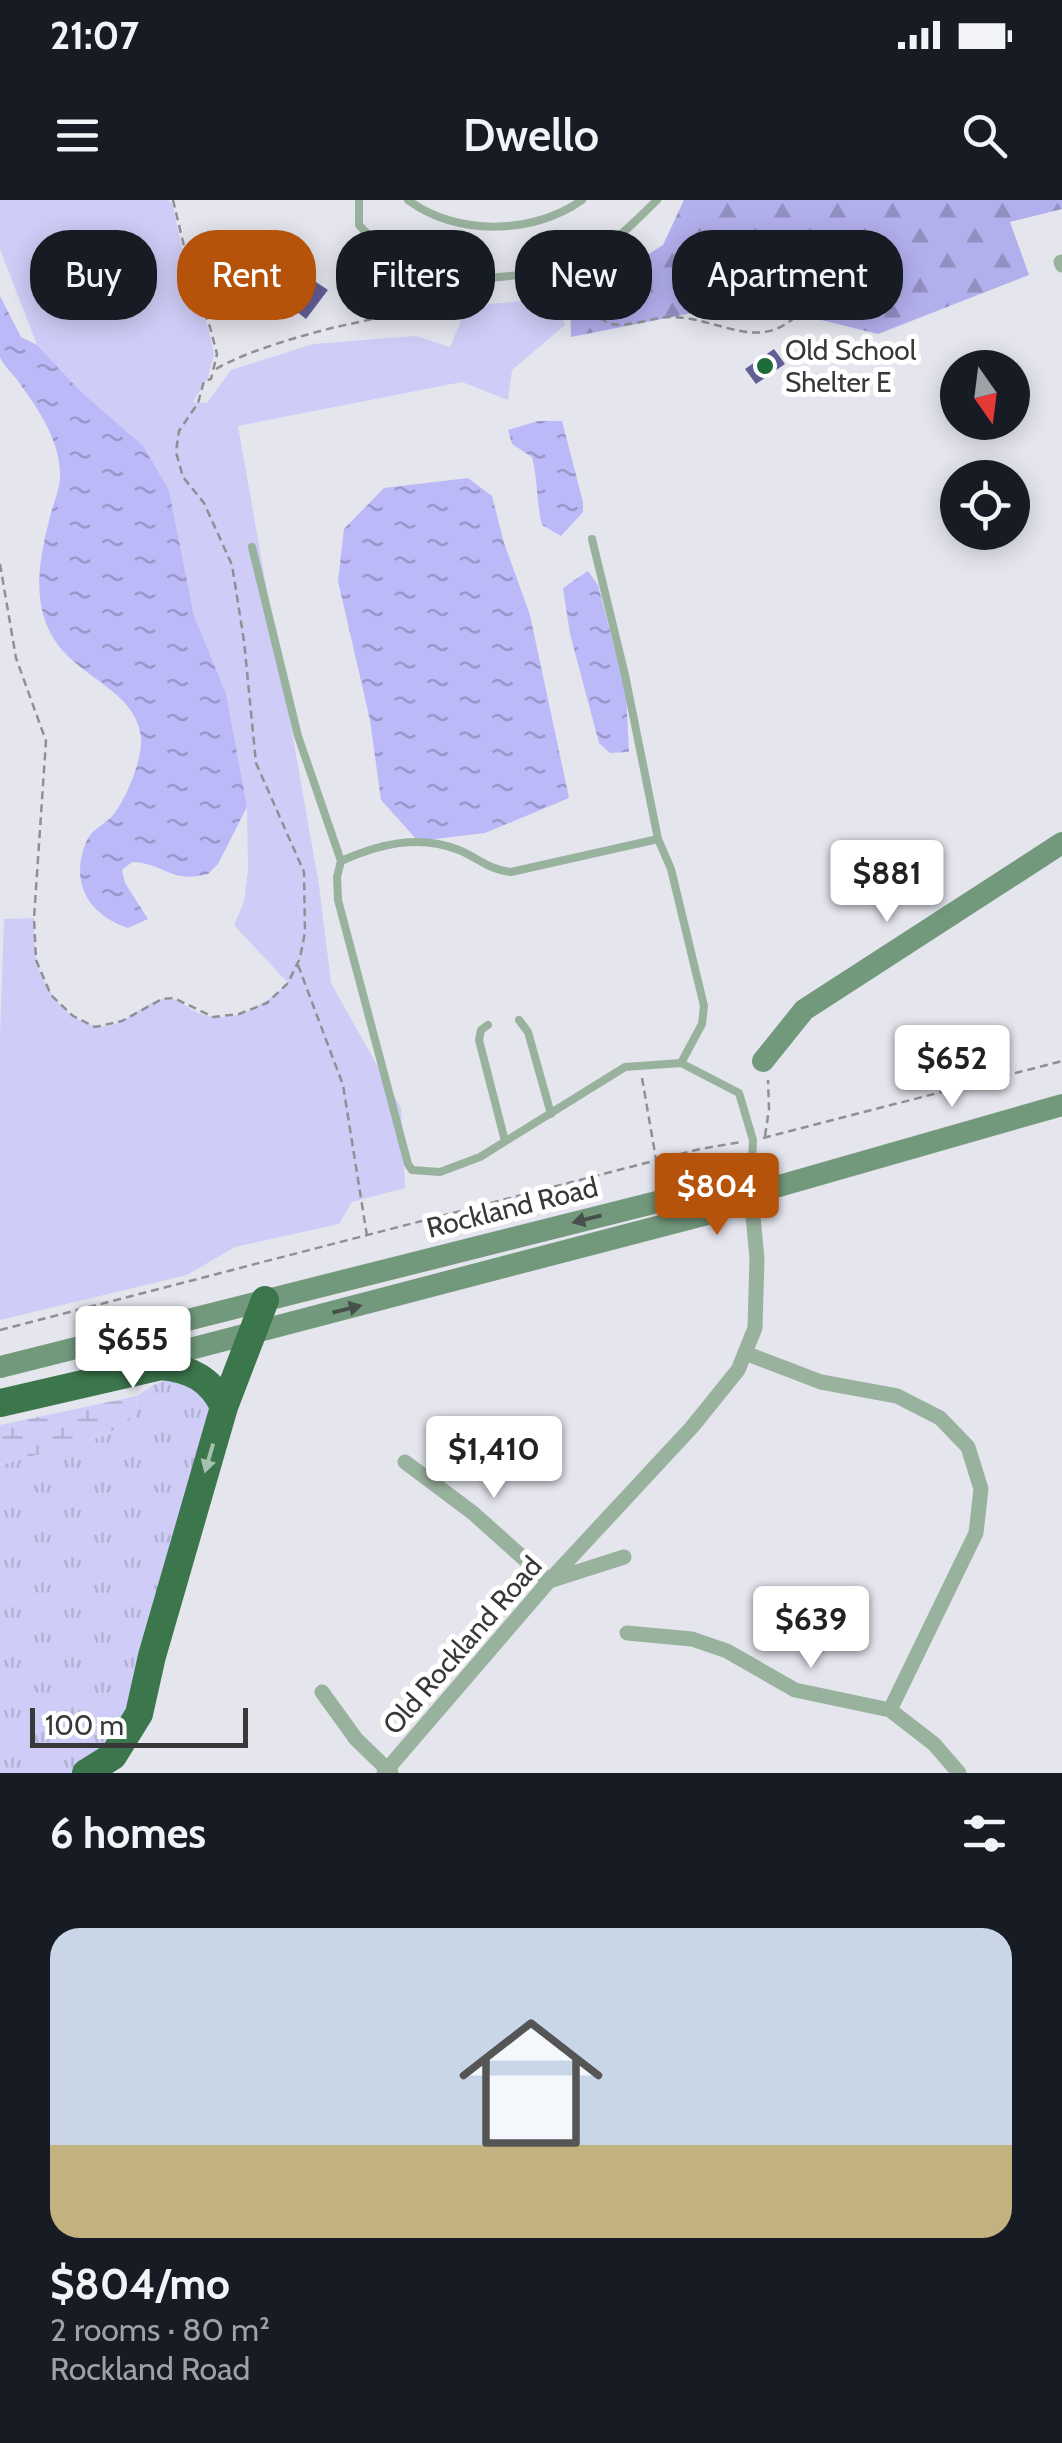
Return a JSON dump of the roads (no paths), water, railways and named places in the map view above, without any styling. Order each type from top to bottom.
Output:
[{"type":"highway","points":[[86,1773],[112,1756],[140,1714],[152,1656],[224,1407],[265,1300]]},
{"type":"highway","points":[[0,1401],[161,1366],[185,1369],[206,1381],[216,1390],[224,1407]]},
{"type":"main road","points":[[763,1061],[804,1010],[1062,843]]},
{"type":"main road","points":[[751,1194],[1062,1105]]},
{"type":"main road","name":"Rockland Road","points":[[0,1367],[701,1191],[751,1194]]},
{"type":"main road","name":"Rockland Road","points":[[0,1401],[692,1218],[751,1194]]},
{"type":"street","name":"Old Rockland Road","points":[[387,1772],[549,1581],[692,1427],[738,1370],[754,1328],[757,1298],[751,1194]]},
{"type":"street","points":[[746,1353],[821,1382],[910,1402],[940,1418],[968,1447],[982,1489],[976,1533],[890,1710]]},
{"type":"street","points":[[405,1462],[473,1513],[549,1581],[624,1557]]},
{"type":"street","points":[[626,1633],[692,1638],[727,1652],[795,1690],[890,1710],[934,1744],[959,1773]]},
{"type":"street","points":[[322,1692],[387,1772]]},
{"type":"lane","points":[[359,200],[359,226],[382,251],[430,274],[490,278],[548,270],[599,251],[657,200]]},
{"type":"lane","points":[[408,200],[428,215],[492,227],[536,224],[582,200]]},
{"type":"lane","points":[[592,539],[626,675],[658,839],[671,869],[704,1006],[702,1024],[681,1063]]},
{"type":"lane","points":[[252,547],[298,736],[341,861],[338,900],[412,1170],[440,1172],[480,1157],[625,1067],[681,1063],[739,1093],[753,1140],[751,1194]]},
{"type":"lane","points":[[341,861],[369,849],[408,841],[438,843],[494,870],[511,872],[658,839]]},
{"type":"lane","points":[[519,1020],[528,1032],[551,1114]]},
{"type":"lane","points":[[488,1025],[481,1030],[479,1040],[505,1141]]},
{"type":"water","points":[[0,296],[21,337],[37,345],[80,391],[143,446],[169,490],[194,616],[226,693],[247,807],[218,864],[208,874],[176,875],[132,862],[122,870],[125,883],[148,919],[128,928],[92,905],[81,882],[80,869],[89,836],[114,814],[129,788],[141,737],[127,706],[60,648],[44,618],[40,573],[59,486],[59,464],[40,414],[0,357]]},
{"type":"water","points":[[538,421],[562,421],[583,502],[583,512],[561,536],[542,525],[532,457],[512,444],[508,430]]},
{"type":"water","points":[[468,478],[492,496],[530,615],[569,798],[485,833],[418,841],[381,800],[370,720],[338,581],[344,529],[384,488]]},
{"type":"water","points":[[588,571],[598,585],[626,693],[629,752],[610,753],[599,743],[570,634],[563,588]]},
{"type":"place","name":"Old School Shelter E","points":[[765,366]]}]
